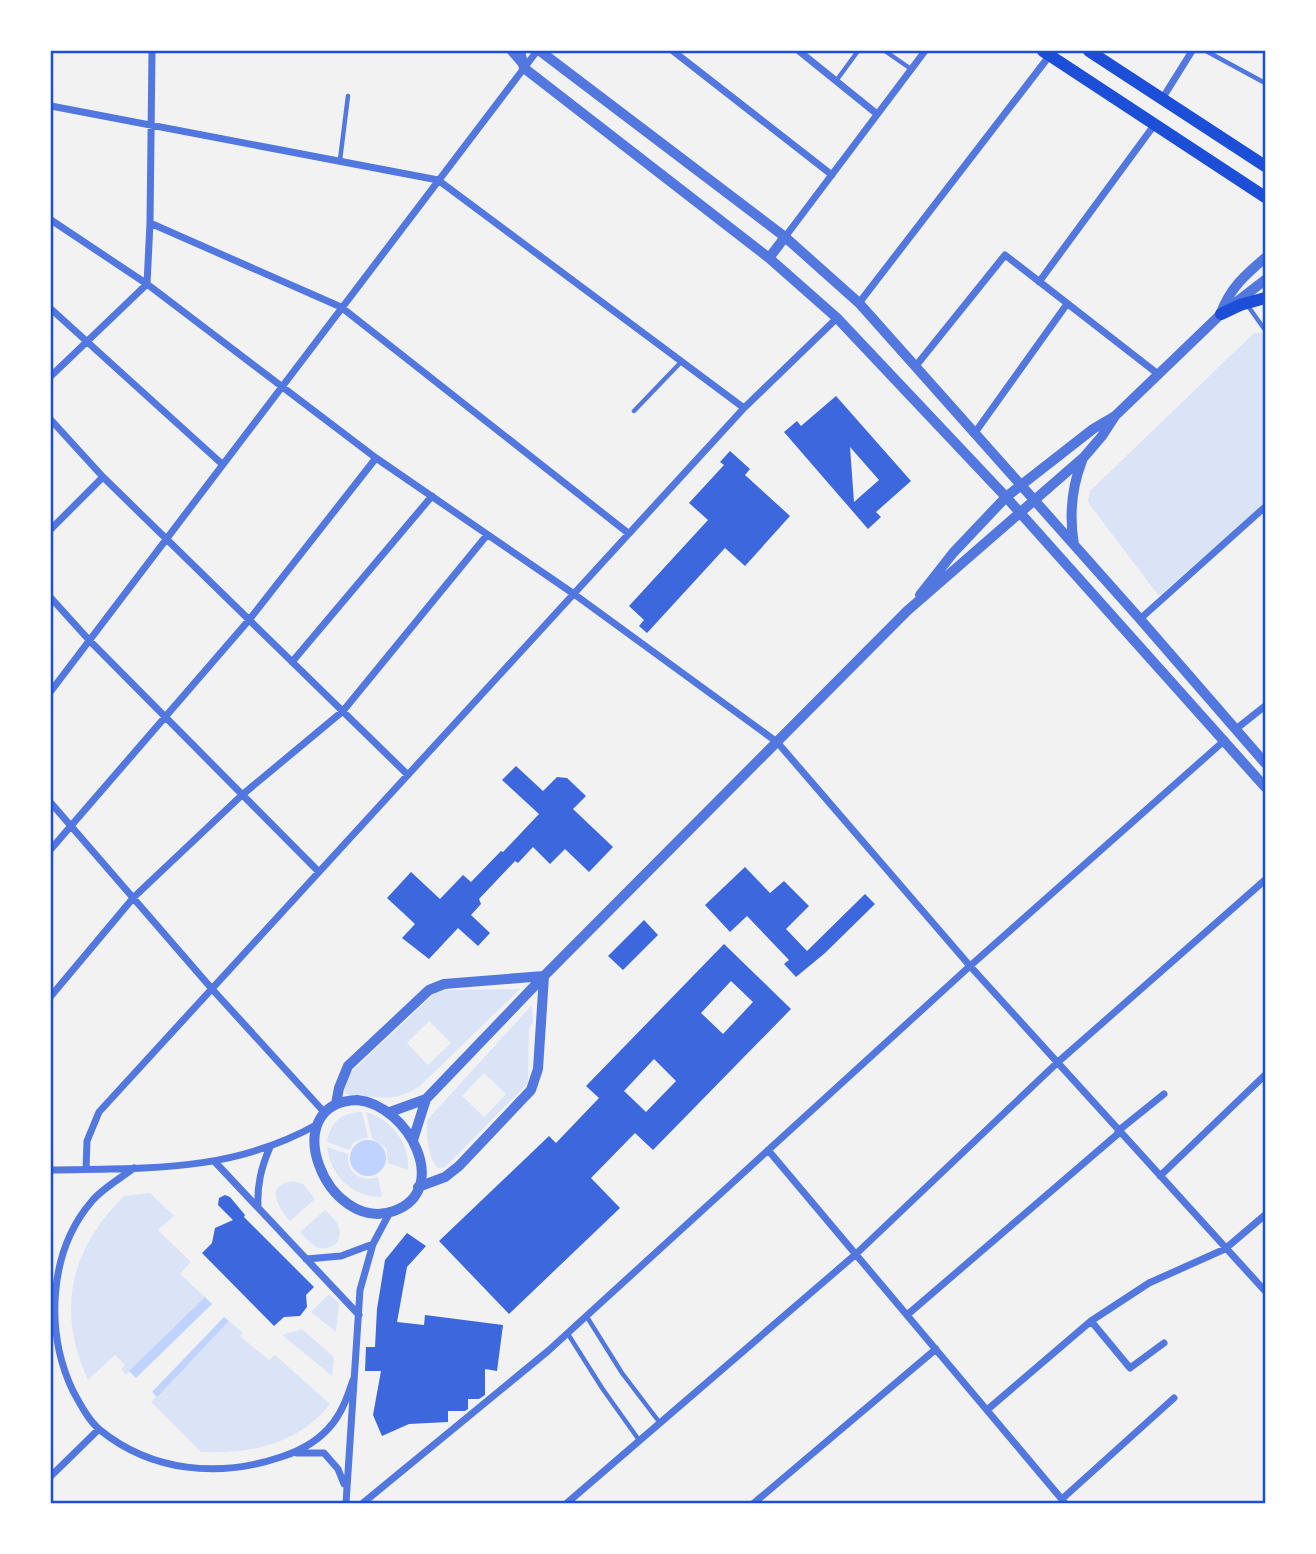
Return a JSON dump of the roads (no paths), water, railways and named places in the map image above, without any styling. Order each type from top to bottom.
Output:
[{"type":"main road","points":[[1089,51],[1265,166]]},
{"type":"main road","points":[[1046,53],[1265,197]]},
{"type":"main road","points":[[1221,314],[1245,303],[1265,298]]},
{"type":"street","points":[[51,376],[147,284],[152,51]]},
{"type":"street","points":[[510,51],[524,68],[769,258],[837,318],[1021,513],[1265,787]]},
{"type":"street","points":[[520,51],[524,68]]},
{"type":"street","points":[[51,691],[538,51],[785,237],[859,303],[1265,763]]},
{"type":"street","points":[[673,51],[832,175]]},
{"type":"street","points":[[799,51],[877,114]]},
{"type":"street","points":[[769,258],[925,51]]},
{"type":"street","points":[[1162,99],[1192,51]]},
{"type":"street","points":[[859,303],[1046,53]]},
{"type":"street","points":[[51,106],[438,180],[744,408]]},
{"type":"street","points":[[1039,282],[1155,124]]},
{"type":"street","points":[[51,220],[147,284],[376,458],[574,594],[777,742],[970,966],[1265,1291]]},
{"type":"street","points":[[150,223],[341,307],[628,533]]},
{"type":"street","points":[[915,367],[1005,255],[1158,374]]},
{"type":"street","points":[[1221,314],[1226,298],[1237,283],[1265,258]]},
{"type":"street","points":[[413,1140],[426,1099],[544,976],[907,611],[1084,457],[1115,416],[1221,314],[1265,280]]},
{"type":"street","points":[[974,434],[1067,304]]},
{"type":"street","points":[[51,309],[222,464]]},
{"type":"street","points":[[86,1169],[88,1140],[99,1112],[744,408],[837,318]]},
{"type":"street","points":[[907,611],[953,554],[1006,497],[1093,429],[1115,416]]},
{"type":"street","points":[[51,420],[103,477],[408,775]]},
{"type":"street","points":[[1074,545],[1070,523],[1071,500],[1075,478],[1084,457]]},
{"type":"street","points":[[51,849],[250,620],[376,458]]},
{"type":"street","points":[[51,529],[103,477]]},
{"type":"street","points":[[292,662],[432,496]]},
{"type":"street","points":[[1140,619],[1265,507]]},
{"type":"street","points":[[51,996],[134,897],[242,795],[343,711],[487,535]]},
{"type":"street","points":[[51,598],[89,640],[319,872]]},
{"type":"street","points":[[1237,729],[1265,706]]},
{"type":"street","points":[[363,1503],[567,1333],[970,966],[1224,740]]},
{"type":"street","points":[[51,803],[212,989],[325,1113]]},
{"type":"street","points":[[567,1503],[856,1254],[1058,1062],[1265,880]]},
{"type":"street","points":[[336,1104],[342,1078],[348,1066],[429,990],[443,984],[544,976]]},
{"type":"street","points":[[418,1187],[444,1177],[459,1166],[531,1090],[538,1069],[544,976]]},
{"type":"street","points":[[1160,1177],[1265,1076]]},
{"type":"street","points":[[907,1315],[1164,1094]]},
{"type":"street","points":[[390,1112],[426,1099]]},
{"type":"street","points":[[346,1499],[360,1290],[373,1244],[390,1212],[410,1200],[418,1187],[421,1168],[413,1140],[390,1112],[364,1101],[349,1100],[336,1104],[325,1113],[314,1138],[316,1159],[321,1173],[334,1191],[351,1205],[364,1211],[390,1212]]},
{"type":"street","points":[[51,1170],[215,1162],[270,1147],[318,1124]]},
{"type":"street","points":[[258,1208],[257,1187],[261,1166],[270,1147]]},
{"type":"street","points":[[768,1150],[1063,1501],[1174,1398]]},
{"type":"street","points":[[215,1162],[359,1315]]},
{"type":"street","points":[[134,1168],[93,1199],[82,1215],[65,1250],[56,1287],[55,1325],[62,1363],[77,1398],[99,1429],[133,1451],[172,1465],[213,1471],[254,1466],[293,1453],[314,1441],[332,1425],[345,1404],[353,1380]]},
{"type":"street","points":[[987,1410],[1091,1321],[1149,1283],[1225,1249],[1265,1215]]},
{"type":"street","points":[[306,1259],[341,1256],[373,1244]]},
{"type":"street","points":[[1091,1321],[1130,1368],[1164,1343]]},
{"type":"street","points":[[754,1503],[936,1349]]},
{"type":"street","points":[[51,1476],[99,1429]]},
{"type":"street","points":[[293,1453],[324,1453],[338,1469],[346,1499]]},
{"type":"lane","points":[[836,81],[858,51]]},
{"type":"lane","points":[[885,51],[911,69]]},
{"type":"lane","points":[[1206,51],[1265,83]]},
{"type":"lane","points":[[340,160],[348,96]]},
{"type":"lane","points":[[1245,303],[1265,305]]},
{"type":"lane","points":[[1245,303],[1265,330]]},
{"type":"lane","points":[[634,411],[681,361]]},
{"type":"lane","points":[[586,1316],[622,1373],[660,1423]]},
{"type":"lane","points":[[567,1333],[639,1441]]},
{"type":"water","points":[[368,1140],[381,1145],[386,1158],[381,1171],[368,1176],[355,1171],[350,1158],[355,1145]]},
{"type":"water","points":[[205,1297],[212,1304],[136,1378],[129,1371]]},
{"type":"water","points":[[224,1317],[229,1321],[157,1397],[152,1392]]}]
